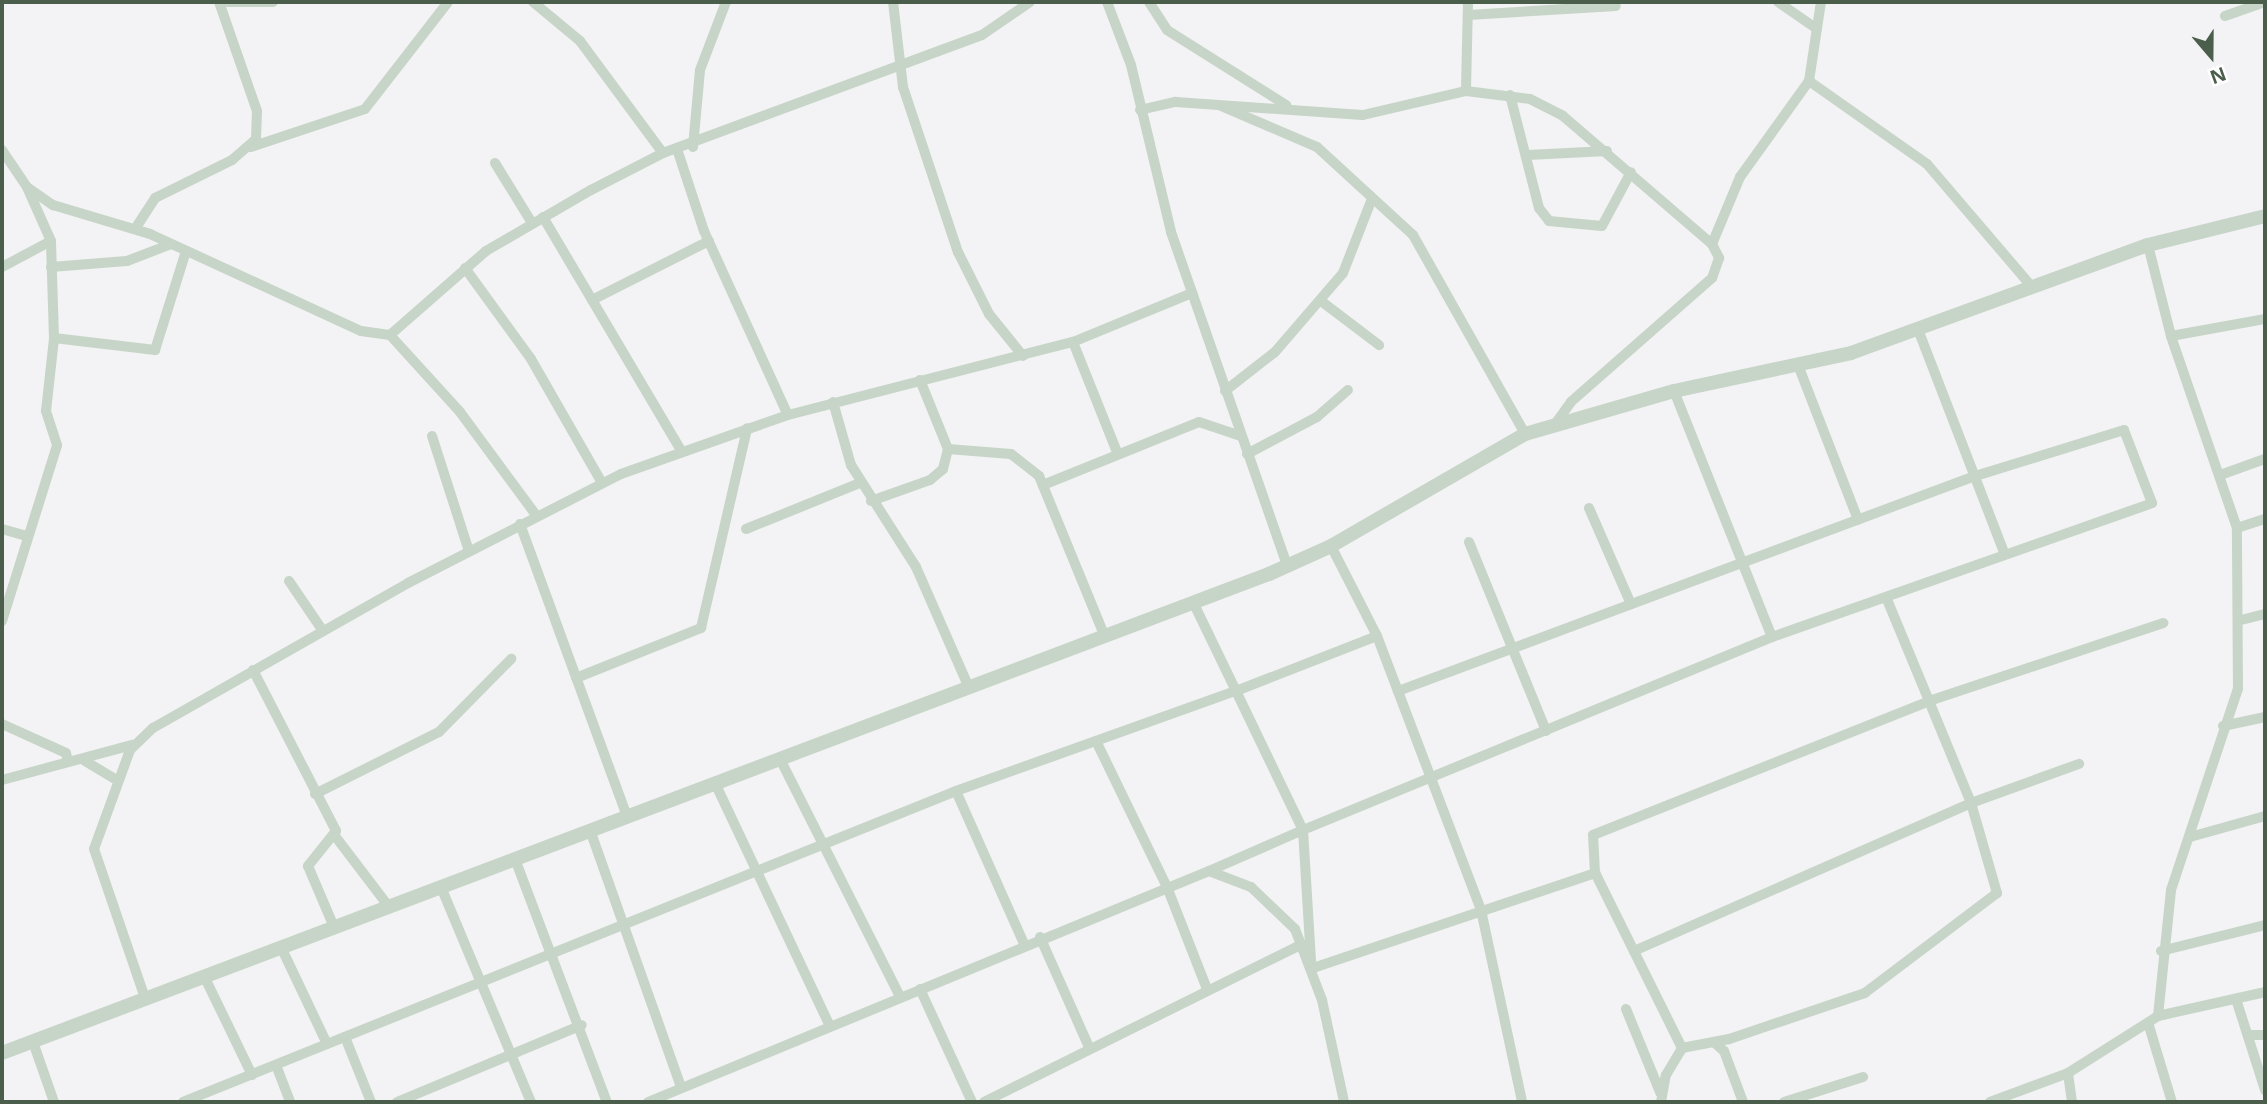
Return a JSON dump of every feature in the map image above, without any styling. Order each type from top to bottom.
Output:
[{"type":"street","points":[[251,147],[257,111],[220,2],[273,2]]},
{"type":"street","points":[[135,229],[155,198],[251,147],[365,109],[448,2]]},
{"type":"street","points":[[533,2],[580,41],[663,153]]},
{"type":"street","points":[[693,147],[700,70],[726,2]]},
{"type":"street","points":[[893,2],[899,68],[958,252],[989,314],[1023,356]]},
{"type":"street","points":[[390,335],[465,268],[532,223],[663,153],[693,147],[982,36],[1030,2]]},
{"type":"street","points":[[1107,2],[1124,38],[1140,110],[1192,293],[1287,565]]},
{"type":"street","points":[[1149,2],[1167,30],[1290,107]]},
{"type":"street","points":[[1466,91],[1468,2]]},
{"type":"street","points":[[1778,2],[1816,29]]},
{"type":"street","points":[[1555,424],[1718,271],[1712,244],[1740,177],[1809,81],[1821,2]]},
{"type":"street","points":[[2225,16],[2265,2]]},
{"type":"street","points":[[1468,15],[1616,6]]},
{"type":"street","points":[[1809,81],[1927,164],[2036,286]]},
{"type":"street","points":[[1140,110],[1161,103],[1290,107],[1363,115],[1466,91],[1510,95],[1541,102],[1607,151],[1712,244]]},
{"type":"street","points":[[1510,95],[1543,215],[1591,228],[1604,224],[1631,172]]},
{"type":"street","points":[[1221,106],[1317,148],[1424,250],[1525,434]]},
{"type":"street","points":[[2,150],[27,187],[51,241],[54,338],[46,411],[57,445],[2,621]]},
{"type":"street","points":[[1528,155],[1607,151]]},
{"type":"street","points":[[678,152],[709,241],[788,415]]},
{"type":"street","points":[[495,163],[532,223]]},
{"type":"street","points":[[27,187],[53,205],[135,229],[361,331],[390,335],[460,412],[536,515]]},
{"type":"street","points":[[1225,391],[1252,375],[1321,301],[1346,268],[1371,201]]},
{"type":"street","points":[[2,1053],[1105,637],[1287,565],[1331,546],[1525,434],[1674,391],[1798,365],[1919,332],[2148,245],[2265,216]]},
{"type":"street","points":[[543,217],[681,450]]},
{"type":"street","points":[[2,268],[51,241]]},
{"type":"street","points":[[592,300],[709,241]]},
{"type":"street","points":[[51,267],[127,261],[170,244]]},
{"type":"street","points":[[2148,245],[2171,335],[2223,474],[2237,528],[2241,620],[2237,698],[2222,726],[2190,837],[2171,890],[2161,951],[2158,1016]]},
{"type":"street","points":[[54,338],[155,350],[186,251]]},
{"type":"street","points":[[465,268],[531,359],[602,483]]},
{"type":"street","points":[[2,780],[68,762],[85,761],[132,745],[253,670],[469,551],[602,483],[681,450],[833,402],[1073,342],[1192,293]]},
{"type":"street","points":[[1321,301],[1378,345]]},
{"type":"street","points":[[2171,335],[2265,319]]},
{"type":"street","points":[[1919,332],[2004,552]]},
{"type":"street","points":[[1073,342],[1117,452]]},
{"type":"street","points":[[1798,365],[1858,520]]},
{"type":"street","points":[[871,501],[930,480],[943,469],[948,449],[920,380]]},
{"type":"street","points":[[1247,454],[1305,424],[1348,390]]},
{"type":"street","points":[[1674,391],[1772,637]]},
{"type":"street","points":[[833,402],[860,483],[916,567],[969,688]]},
{"type":"street","points":[[1043,485],[1117,452],[1203,421],[1241,436]]},
{"type":"street","points":[[576,678],[701,628],[747,428]]},
{"type":"street","points":[[648,1102],[1040,937],[1209,871],[1772,637],[2004,552],[2148,509],[2152,503],[2129,436],[2124,430],[1975,476],[1398,691]]},
{"type":"street","points":[[432,436],[469,551]]},
{"type":"street","points":[[948,449],[1024,459],[1043,485],[1105,637]]},
{"type":"street","points":[[2223,474],[2265,459]]},
{"type":"street","points":[[746,529],[860,483]]},
{"type":"street","points":[[1589,508],[1632,604]]},
{"type":"street","points":[[2237,528],[2265,519]]},
{"type":"street","points":[[520,524],[627,816]]},
{"type":"street","points":[[2,528],[27,536]]},
{"type":"street","points":[[1469,542],[1516,646],[1546,731]]},
{"type":"street","points":[[1331,546],[1377,636],[1435,778],[1481,911],[1522,1102]]},
{"type":"street","points":[[289,581],[323,631]]},
{"type":"street","points":[[1682,1048],[1715,1043],[1878,987],[1994,897],[1998,883],[1971,803],[1886,597]]},
{"type":"street","points":[[1193,602],[1303,830],[1312,966],[1344,1102]]},
{"type":"street","points":[[2241,620],[2265,614]]},
{"type":"street","points":[[1682,1048],[1595,873],[1590,845],[1600,829],[1929,701],[2163,623]]},
{"type":"street","points":[[183,1102],[211,1097],[252,1075],[821,840],[1097,743],[1377,636]]},
{"type":"street","points":[[315,794],[439,732],[511,659]]},
{"type":"street","points":[[253,670],[335,836],[389,906]]},
{"type":"street","points":[[2222,726],[2265,718]]},
{"type":"street","points":[[2,724],[66,753],[68,762]]},
{"type":"street","points":[[1097,743],[1167,887],[1207,989]]},
{"type":"street","points":[[132,745],[117,780],[94,856],[145,998]]},
{"type":"street","points":[[780,759],[900,997]]},
{"type":"street","points":[[85,761],[117,780]]},
{"type":"street","points":[[1634,951],[1971,803],[2079,764]]},
{"type":"street","points":[[715,783],[830,1026]]},
{"type":"street","points":[[956,791],[1024,944]]},
{"type":"street","points":[[2190,837],[2265,816]]},
{"type":"street","points":[[590,830],[681,1087]]},
{"type":"street","points":[[334,928],[308,866],[335,836]]},
{"type":"street","points":[[515,859],[555,951],[607,1102]]},
{"type":"street","points":[[1209,871],[1270,901],[1302,944],[1312,966]]},
{"type":"street","points":[[1312,966],[1595,873]]},
{"type":"street","points":[[441,887],[531,1102]]},
{"type":"street","points":[[2161,951],[2265,925]]},
{"type":"street","points":[[1040,937],[1089,1047]]},
{"type":"street","points":[[984,1102],[1089,1047],[1302,944]]},
{"type":"street","points":[[281,947],[327,1044]]},
{"type":"street","points":[[204,976],[252,1075]]},
{"type":"street","points":[[920,989],[972,1102]]},
{"type":"street","points":[[1990,1102],[2068,1073],[2149,1026],[2158,1016],[2265,992]]},
{"type":"street","points":[[2236,999],[2265,1090]]},
{"type":"street","points":[[1626,1009],[1660,1097]]},
{"type":"street","points":[[397,1102],[582,1025]]},
{"type":"street","points":[[2149,1026],[2172,1102]]},
{"type":"street","points":[[2248,1035],[2265,1035]]},
{"type":"street","points":[[345,1037],[371,1102]]},
{"type":"street","points":[[33,1042],[54,1102]]},
{"type":"street","points":[[1715,1043],[1724,1051],[1744,1102]]},
{"type":"street","points":[[1660,1097],[1682,1048]]},
{"type":"street","points":[[276,1065],[290,1102]]},
{"type":"street","points":[[2068,1073],[2072,1102]]},
{"type":"street","points":[[1784,1102],[1863,1077]]}]
